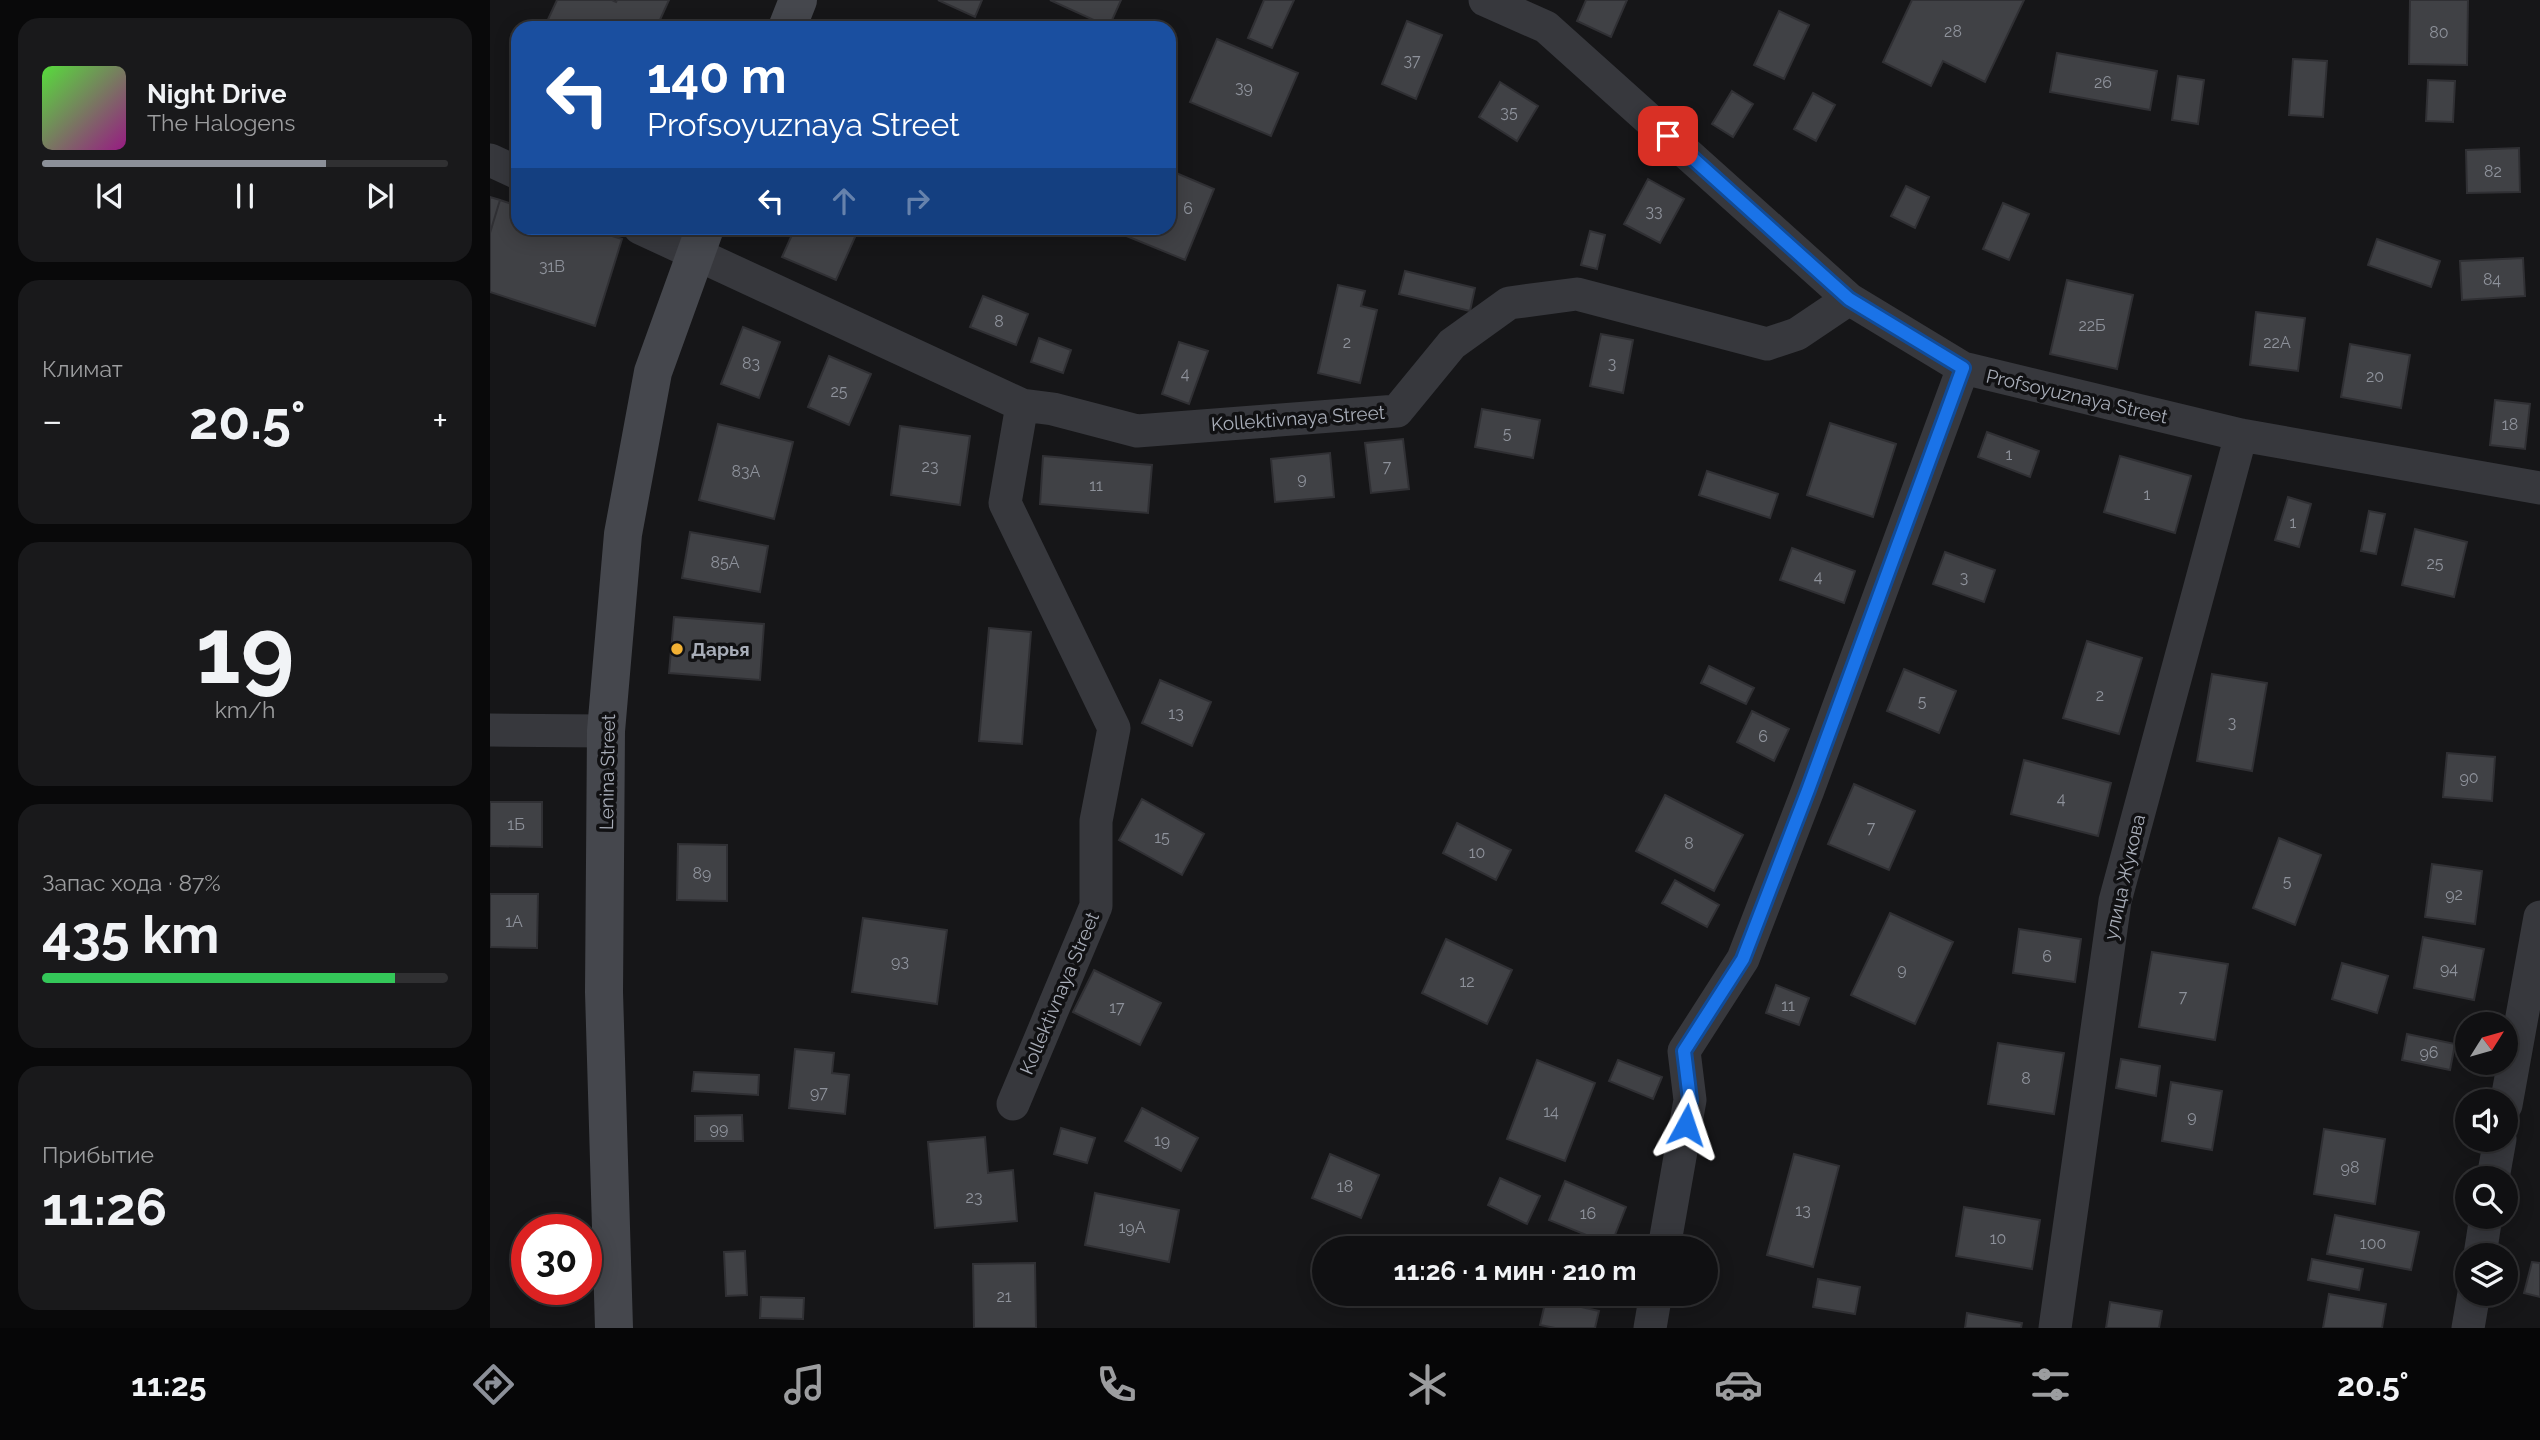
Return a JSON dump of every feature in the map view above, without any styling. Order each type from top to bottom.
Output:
[{"type":"main road","points":[[790,21],[798,0]]},
{"type":"main road","name":"Lenina Street","points":[[614,1328],[604,992],[606,731],[623,534],[653,372],[700,240]]},
{"type":"street","name":"Profsoyuznaya Street","points":[[1485,0],[1546,27],[1849,299],[1963,368],[2241,435],[2540,488]]},
{"type":"street","points":[[490,160],[511,170]]},
{"type":"street","name":"Kollektivnaya Street","points":[[675,235],[700,240],[1022,405],[1053,409],[1137,431],[1397,411],[1452,344],[1509,303],[1577,295],[1767,344],[1797,334],[1849,299]]},
{"type":"street","points":[[1666,1236],[1690,1100],[1684,1051],[1743,959],[1963,368]]},
{"type":"street","name":"Kollektivnaya Street","points":[[1013,1104],[1096,906],[1096,821],[1114,728],[1005,503],[1022,405]]},
{"type":"street","name":"улица Жукова","points":[[2055,1328],[2115,901],[2241,435]]},
{"type":"street","points":[[490,730],[606,731]]},
{"type":"street","points":[[2509,1089],[2540,917]]},
{"type":"street","points":[[1650,1328],[1654,1306]]},
{"type":"street","points":[[2468,1328],[2472,1306]]},
{"type":"building","points":[[557,0],[669,0],[659,21],[547,21]]},
{"type":"building","points":[[938,0],[982,0],[975,17]]},
{"type":"building","points":[[1050,0],[1121,0],[1112,21],[1096,21]]},
{"type":"building","points":[[1264,0],[1294,0],[1272,48],[1248,38]]},
{"type":"building","points":[[1586,0],[1627,0],[1611,37],[1577,21]]},
{"type":"building","points":[[1912,0],[2024,0],[1985,82],[1943,61],[1931,86],[1883,62]]},
{"type":"building","points":[[2410,0],[2468,0],[2467,65],[2409,64]]},
{"type":"building","points":[[1779,11],[1809,25],[1784,79],[1754,65]]},
{"type":"building","points":[[1407,21],[1442,35],[1416,99],[1382,84]]},
{"type":"building","points":[[1217,39],[1298,73],[1271,136],[1190,102]]},
{"type":"building","points":[[2057,53],[2157,71],[2150,110],[2050,92]]},
{"type":"building","points":[[2293,59],[2327,61],[2323,117],[2289,115]]},
{"type":"building","points":[[2178,76],[2204,80],[2198,124],[2172,120]]},
{"type":"building","points":[[2428,80],[2455,81],[2453,122],[2426,121]]},
{"type":"building","points":[[1500,82],[1538,106],[1517,141],[1479,117]]},
{"type":"building","points":[[1732,91],[1753,104],[1733,137],[1712,124]]},
{"type":"building","points":[[1813,93],[1835,105],[1816,141],[1794,129]]},
{"type":"building","points":[[2519,148],[2520,192],[2467,193],[2466,150]]},
{"type":"building","points":[[1176,173],[1214,189],[1185,260],[1124,235],[1176,235]]},
{"type":"building","points":[[1648,179],[1684,199],[1660,243],[1624,224]]},
{"type":"building","points":[[1906,186],[1929,197],[1915,228],[1891,216]]},
{"type":"building","points":[[490,197],[500,200],[490,233]]},
{"type":"building","points":[[500,200],[511,204],[511,235],[609,235],[622,239],[595,326],[490,292],[490,233]]},
{"type":"building","points":[[2003,203],[2029,214],[2009,260],[1983,249]]},
{"type":"building","points":[[1590,231],[1605,235],[1597,269],[1581,265]]},
{"type":"building","points":[[792,235],[856,235],[836,280],[782,257]]},
{"type":"building","points":[[2377,239],[2440,261],[2431,287],[2368,265]]},
{"type":"building","points":[[2523,258],[2525,296],[2462,300],[2460,261]]},
{"type":"building","points":[[1405,271],[1475,288],[1470,311],[1399,294]]},
{"type":"building","points":[[2067,280],[2133,295],[2117,369],[2050,354]]},
{"type":"building","points":[[1338,285],[1365,291],[1361,306],[1377,310],[1360,383],[1318,373]]},
{"type":"building","points":[[983,296],[1028,314],[1016,345],[970,327]]},
{"type":"building","points":[[2256,312],[2305,318],[2298,371],[2250,365]]},
{"type":"building","points":[[743,327],[780,342],[759,398],[721,384]]},
{"type":"building","points":[[1601,334],[1633,340],[1623,393],[1590,386]]},
{"type":"building","points":[[1039,338],[1071,350],[1063,373],[1031,362]]},
{"type":"building","points":[[1179,342],[1208,351],[1189,404],[1162,394]]},
{"type":"building","points":[[2350,344],[2410,355],[2401,408],[2341,397]]},
{"type":"building","points":[[829,356],[871,374],[849,425],[808,407]]},
{"type":"building","points":[[2495,400],[2530,404],[2525,449],[2490,445]]},
{"type":"building","points":[[1482,409],[1540,420],[1533,458],[1475,447]]},
{"type":"building","points":[[1830,423],[1896,444],[1873,517],[1807,495]]},
{"type":"building","points":[[718,424],[793,442],[774,519],[699,500]]},
{"type":"building","points":[[900,426],[970,436],[960,505],[891,495]]},
{"type":"building","points":[[1987,432],[2039,451],[2030,477],[1978,457]]},
{"type":"building","points":[[1403,439],[1409,489],[1371,493],[1365,443]]},
{"type":"building","points":[[1330,453],[1334,497],[1275,502],[1271,459]]},
{"type":"building","points":[[1043,456],[1152,465],[1148,513],[1040,504]]},
{"type":"building","points":[[2120,456],[2191,476],[2175,533],[2104,512]]},
{"type":"building","points":[[1707,471],[1778,494],[1770,518],[1699,495]]},
{"type":"building","points":[[2288,497],[2311,504],[2299,547],[2275,540]]},
{"type":"building","points":[[2369,511],[2385,514],[2376,554],[2361,551]]},
{"type":"building","points":[[2415,529],[2467,542],[2454,597],[2402,585]]},
{"type":"building","points":[[690,532],[768,546],[760,592],[682,578]]},
{"type":"building","points":[[1792,548],[1855,571],[1844,603],[1780,580]]},
{"type":"building","points":[[1945,552],[1995,570],[1984,602],[1933,584]]},
{"type":"building","points":[[674,617],[764,624],[760,680],[669,673]]},
{"type":"building","points":[[989,628],[1031,632],[1022,744],[979,741]]},
{"type":"building","points":[[2087,641],[2142,658],[2119,734],[2063,718]]},
{"type":"building","points":[[1709,666],[1754,688],[1746,704],[1701,683]]},
{"type":"building","points":[[1904,669],[1956,691],[1939,733],[1887,711]]},
{"type":"building","points":[[2212,674],[2267,683],[2252,771],[2197,761]]},
{"type":"building","points":[[1160,680],[1211,702],[1192,746],[1142,723]]},
{"type":"building","points":[[1752,711],[1789,729],[1774,761],[1737,742]]},
{"type":"building","points":[[2447,753],[2495,757],[2492,801],[2443,797]]},
{"type":"building","points":[[2024,760],[2111,783],[2098,836],[2011,814]]},
{"type":"building","points":[[1854,784],[1915,811],[1889,870],[1828,844]]},
{"type":"building","points":[[1665,795],[1743,835],[1714,891],[1636,851]]},
{"type":"building","points":[[1142,799],[1204,834],[1182,875],[1119,840]]},
{"type":"building","points":[[490,802],[542,802],[542,847],[490,846]]},
{"type":"building","points":[[1457,823],[1511,850],[1496,880],[1443,853]]},
{"type":"building","points":[[2279,838],[2321,855],[2295,925],[2253,908]]},
{"type":"building","points":[[678,844],[727,845],[727,901],[677,900]]},
{"type":"building","points":[[2432,864],[2482,871],[2475,924],[2425,917]]},
{"type":"building","points":[[1675,880],[1719,905],[1707,927],[1662,903]]},
{"type":"building","points":[[490,894],[538,894],[537,948],[490,947]]},
{"type":"building","points":[[1890,913],[1953,942],[1915,1024],[1851,995]]},
{"type":"building","points":[[863,918],[947,930],[937,1004],[852,992]]},
{"type":"building","points":[[2019,929],[2081,939],[2075,982],[2013,973]]},
{"type":"building","points":[[2423,937],[2484,949],[2474,1000],[2414,988]]},
{"type":"building","points":[[1446,939],[1512,970],[1487,1024],[1422,993]]},
{"type":"building","points":[[2152,952],[2228,964],[2215,1040],[2139,1027]]},
{"type":"building","points":[[2342,963],[2388,976],[2377,1013],[2332,999]]},
{"type":"building","points":[[1094,970],[1161,1003],[1140,1045],[1073,1012]]},
{"type":"building","points":[[1776,985],[1809,998],[1799,1025],[1766,1013]]},
{"type":"building","points":[[2407,1034],[2455,1044],[2450,1070],[2402,1060]]},
{"type":"building","points":[[1998,1043],[2064,1053],[2054,1114],[1988,1104]]},
{"type":"building","points":[[795,1049],[834,1053],[832,1073],[849,1075],[845,1114],[789,1108]]},
{"type":"building","points":[[2121,1059],[2160,1066],[2156,1096],[2116,1088]]},
{"type":"building","points":[[1537,1060],[1595,1083],[1565,1161],[1507,1139]]},
{"type":"building","points":[[1618,1060],[1662,1077],[1653,1099],[1609,1081]]},
{"type":"building","points":[[694,1072],[759,1075],[758,1095],[692,1091]]},
{"type":"building","points":[[2171,1082],[2222,1091],[2212,1150],[2162,1141]]},
{"type":"building","points":[[1142,1108],[1198,1138],[1181,1171],[1125,1141]]},
{"type":"building","points":[[742,1115],[743,1141],[695,1141],[695,1116]]},
{"type":"building","points":[[1061,1128],[1095,1138],[1087,1163],[1054,1154]]},
{"type":"building","points":[[2324,1129],[2385,1139],[2375,1204],[2314,1194]]},
{"type":"building","points":[[985,1137],[988,1173],[1013,1170],[1017,1221],[935,1228],[928,1142]]},
{"type":"building","points":[[1330,1154],[1379,1175],[1361,1218],[1312,1198]]},
{"type":"building","points":[[1794,1154],[1839,1166],[1813,1267],[1767,1255]]},
{"type":"building","points":[[1500,1178],[1540,1196],[1527,1224],[1488,1205]]},
{"type":"building","points":[[1565,1181],[1626,1207],[1615,1236],[1589,1236],[1549,1220]]},
{"type":"building","points":[[1095,1193],[1179,1210],[1169,1262],[1085,1245]]},
{"type":"building","points":[[1964,1207],[2040,1220],[2032,1269],[1956,1256]]},
{"type":"building","points":[[2335,1215],[2419,1232],[2411,1270],[2327,1254]]},
{"type":"building","points":[[745,1251],[747,1295],[726,1296],[724,1252]]},
{"type":"building","points":[[2312,1259],[2363,1269],[2359,1290],[2308,1280]]},
{"type":"building","points":[[2532,1262],[2540,1263],[2540,1297],[2524,1293]]},
{"type":"building","points":[[1035,1263],[1036,1328],[974,1328],[973,1264]]},
{"type":"building","points":[[1818,1279],[1860,1287],[1855,1314],[1813,1307]]},
{"type":"building","points":[[2329,1294],[2386,1304],[2382,1328],[2323,1328]]},
{"type":"building","points":[[761,1297],[804,1298],[803,1319],[760,1318]]},
{"type":"building","points":[[2110,1302],[2162,1311],[2159,1328],[2106,1328]]},
{"type":"building","points":[[1544,1306],[1577,1306],[1599,1311],[1595,1328],[1555,1328],[1540,1325]]},
{"type":"building","points":[[1967,1313],[2022,1323],[2021,1328],[1965,1328]]},
{"type":"place","name":"Дарья","points":[[677,649]]},
{"type":"route","points":[[1668,136],[1849,299],[1963,368],[1743,959],[1684,1051],[1690,1100],[1686,1125]]}]
